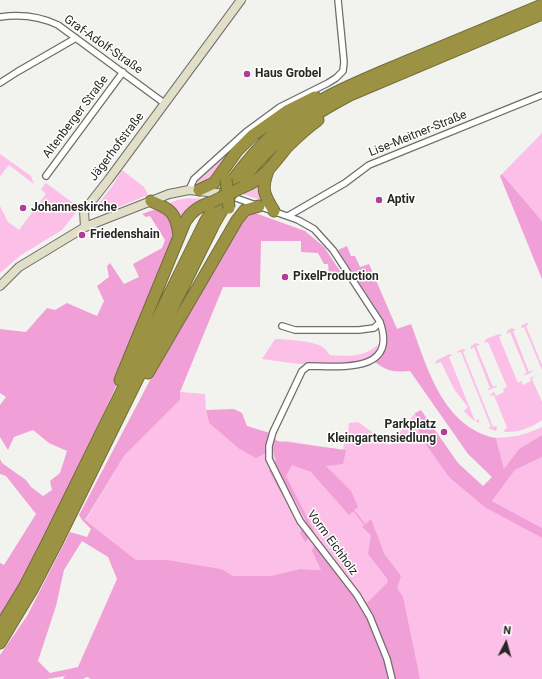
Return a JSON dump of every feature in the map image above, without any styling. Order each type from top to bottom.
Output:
[{"type":"highway","points":[[0,643],[32,590],[205,222],[241,168],[274,133],[301,113],[341,90],[542,5]]},
{"type":"highway","points":[[0,627],[25,586],[223,208],[240,183],[258,161],[287,133],[311,117],[350,95],[542,14]]},
{"type":"highway","points":[[194,190],[214,182],[237,151],[253,135],[287,112],[344,83],[372,76]]},
{"type":"highway","points":[[114,416],[118,386],[188,218],[195,210],[202,206],[253,182],[268,170],[292,142],[336,103]]},
{"type":"highway","points":[[227,165],[223,197],[229,208],[231,231]]},
{"type":"highway","points":[[268,170],[264,184],[264,191],[274,211]]},
{"type":"highway","points":[[151,201],[166,207],[173,213],[180,235]]},
{"type":"highway","points":[[114,416],[140,389],[243,212],[259,206]]},
{"type":"main road","name":"Jägerhofstraße","points":[[85,227],[84,211],[241,0]]},
{"type":"main road","points":[[0,286],[19,267],[85,227],[169,194],[194,190],[223,197]]},
{"type":"street","points":[[194,190],[194,179],[246,132],[280,107],[328,83],[343,71],[344,62],[338,0]]},
{"type":"street","name":"Graf-Adolf-Straße","points":[[0,17],[26,15],[58,25],[124,72],[164,103]]},
{"type":"street","points":[[0,83],[76,38]]},
{"type":"street","name":"Altenberger Straße","points":[[46,176],[124,72]]},
{"type":"street","name":"Lise-Meitner-Straße","points":[[288,216],[345,183],[369,165],[542,95]]},
{"type":"street","name":"Vorm Eichholz","points":[[223,197],[259,206],[306,224],[326,240],[380,322],[384,337],[383,345],[379,353],[368,363],[354,366],[308,366],[302,372],[273,432],[269,446],[270,459],[300,521],[357,595],[370,617],[387,659],[392,679]]},
{"type":"street","points":[[282,326],[295,330],[359,330],[374,328],[380,322]]},
{"type":"shaded area","points":[[542,133],[542,221],[502,174]]},
{"type":"shaded area","points":[[240,141],[213,179],[200,184],[196,181]]},
{"type":"shaded area","points":[[0,154],[31,176],[34,184],[9,165],[0,176]]},
{"type":"shaded area","points":[[122,170],[144,187],[148,195],[109,211],[99,211],[97,206]]},
{"type":"shaded area","points":[[502,174],[542,221],[542,279],[500,176]]},
{"type":"shaded area","points":[[262,179],[266,202],[240,193]]},
{"type":"shaded area","points":[[46,183],[77,206],[81,206],[62,230],[21,255],[0,273],[0,206],[8,222],[19,230],[46,194],[41,189]]},
{"type":"shaded area","points":[[189,198],[206,199],[183,221],[167,204],[177,200]]},
{"type":"shaded area","points":[[158,208],[166,209],[175,232],[117,384],[58,514],[30,570],[0,618],[0,563],[4,565],[36,514],[6,476],[0,474],[0,459],[2,463],[26,480],[31,487],[43,496],[52,490],[50,481],[60,473],[67,451],[49,443],[33,430],[14,437],[8,450],[0,437],[0,405],[6,397],[0,393],[0,329],[26,332],[47,308],[55,310],[67,303],[97,316],[104,301],[97,286],[109,277],[107,266],[110,263],[124,284],[139,277],[133,264],[162,248],[165,240],[150,216],[146,217],[142,214]]},
{"type":"shaded area","points":[[255,213],[305,231],[324,247],[342,274],[329,274],[328,264],[324,264],[318,253],[301,252],[301,241],[261,241],[260,287],[223,287],[180,392],[180,400],[124,456],[85,520],[136,560],[168,560],[222,569],[233,576],[270,576],[300,569],[321,570],[312,551],[315,542],[348,586],[367,603],[389,581],[368,554],[371,535],[362,527],[371,519],[385,555],[401,576],[397,588],[403,597],[420,679],[91,679],[87,677],[83,679],[63,679],[65,676],[47,679],[0,679],[0,655],[27,616],[70,532],[87,537],[91,529],[79,515],[158,365],[246,215]],"holes":[[[82,541],[108,557],[117,579],[78,667],[50,673],[38,661],[56,606],[64,570]]]},
{"type":"shaded area","points":[[347,246],[351,256],[355,256],[360,267],[369,264],[397,329],[411,324],[431,376],[450,409],[463,422],[478,432],[496,438],[504,469],[519,449],[542,435],[542,457],[515,470],[492,501],[542,528],[542,538],[486,508],[449,477],[420,436],[415,413],[421,410],[458,463],[483,486],[492,477],[468,454],[410,371],[391,371],[375,362],[384,352],[387,336],[382,318],[338,250]]},
{"type":"shaded area","points":[[527,323],[529,324],[526,326],[542,365],[542,370],[524,327],[521,328],[522,325]]},
{"type":"shaded area","points":[[512,328],[516,330],[513,331],[529,372],[533,370],[526,375],[523,374],[527,373],[510,332],[507,334],[507,331]]},
{"type":"shaded area","points":[[499,334],[502,335],[499,337],[518,383],[521,381],[523,385],[531,381],[530,378],[535,376],[532,379],[542,402],[542,420],[534,425],[515,432],[505,432],[504,430],[507,428],[494,395],[490,396],[494,392],[496,396],[504,392],[503,389],[507,387],[488,342],[484,343],[486,339]]},
{"type":"shaded area","points":[[275,339],[286,339],[314,344],[325,349],[330,355],[350,356],[367,352],[379,344],[377,352],[364,362],[342,364],[299,364],[262,359]]},
{"type":"shaded area","points":[[476,343],[480,345],[476,346],[493,387],[497,385],[489,390],[487,389],[490,388],[474,347],[471,349],[471,346]]},
{"type":"shaded area","points":[[462,349],[466,350],[463,352],[493,427],[497,426],[496,431],[488,428],[491,427],[461,352],[457,353]]},
{"type":"shaded area","points":[[450,354],[452,355],[449,357],[475,421],[464,411],[468,407],[454,389],[441,362],[435,364],[437,360]]},
{"type":"shaded area","points":[[180,392],[205,394],[209,423],[238,448],[287,441],[343,450],[349,423],[358,422],[390,445],[415,413],[420,436],[486,508],[542,538],[542,679],[395,679],[312,551],[322,570],[300,569],[270,576],[233,576],[222,569],[168,560],[136,560],[85,521],[124,456],[180,400]],"holes":[[[371,520],[385,555],[367,523]]]},
{"type":"shaded area","points":[[234,409],[242,413],[247,426],[270,433],[277,441],[346,450],[343,464],[326,466],[351,491],[358,507],[349,515],[311,472],[292,465],[286,476],[314,531],[305,542],[300,533],[306,521],[293,497],[282,495],[269,471],[276,460],[273,451],[256,458],[238,448],[209,423],[206,410]]},
{"type":"shaded area","points":[[542,427],[542,435],[519,449],[504,470],[496,438],[520,435]]},
{"type":"shaded area","points":[[542,457],[542,528],[492,501],[515,470]]},
{"type":"waterway","points":[[285,452],[296,453],[300,458],[315,465],[320,476],[332,482],[336,492],[340,494],[347,508],[355,512],[371,533],[375,554],[388,576],[389,588],[402,604],[401,632],[408,644],[414,661],[412,679]]},
{"type":"place","name":"Haus Grobel","points":[[247,74]]},
{"type":"place","name":"Aptiv","points":[[379,200]]},
{"type":"place","name":"Johanneskirche","points":[[23,208]]},
{"type":"place","name":"Friedenshain","points":[[82,235]]},
{"type":"place","name":"PixelProduction","points":[[285,277]]},
{"type":"place","name":"Parkplatz Kleingartensiedlung","points":[[444,432]]}]
